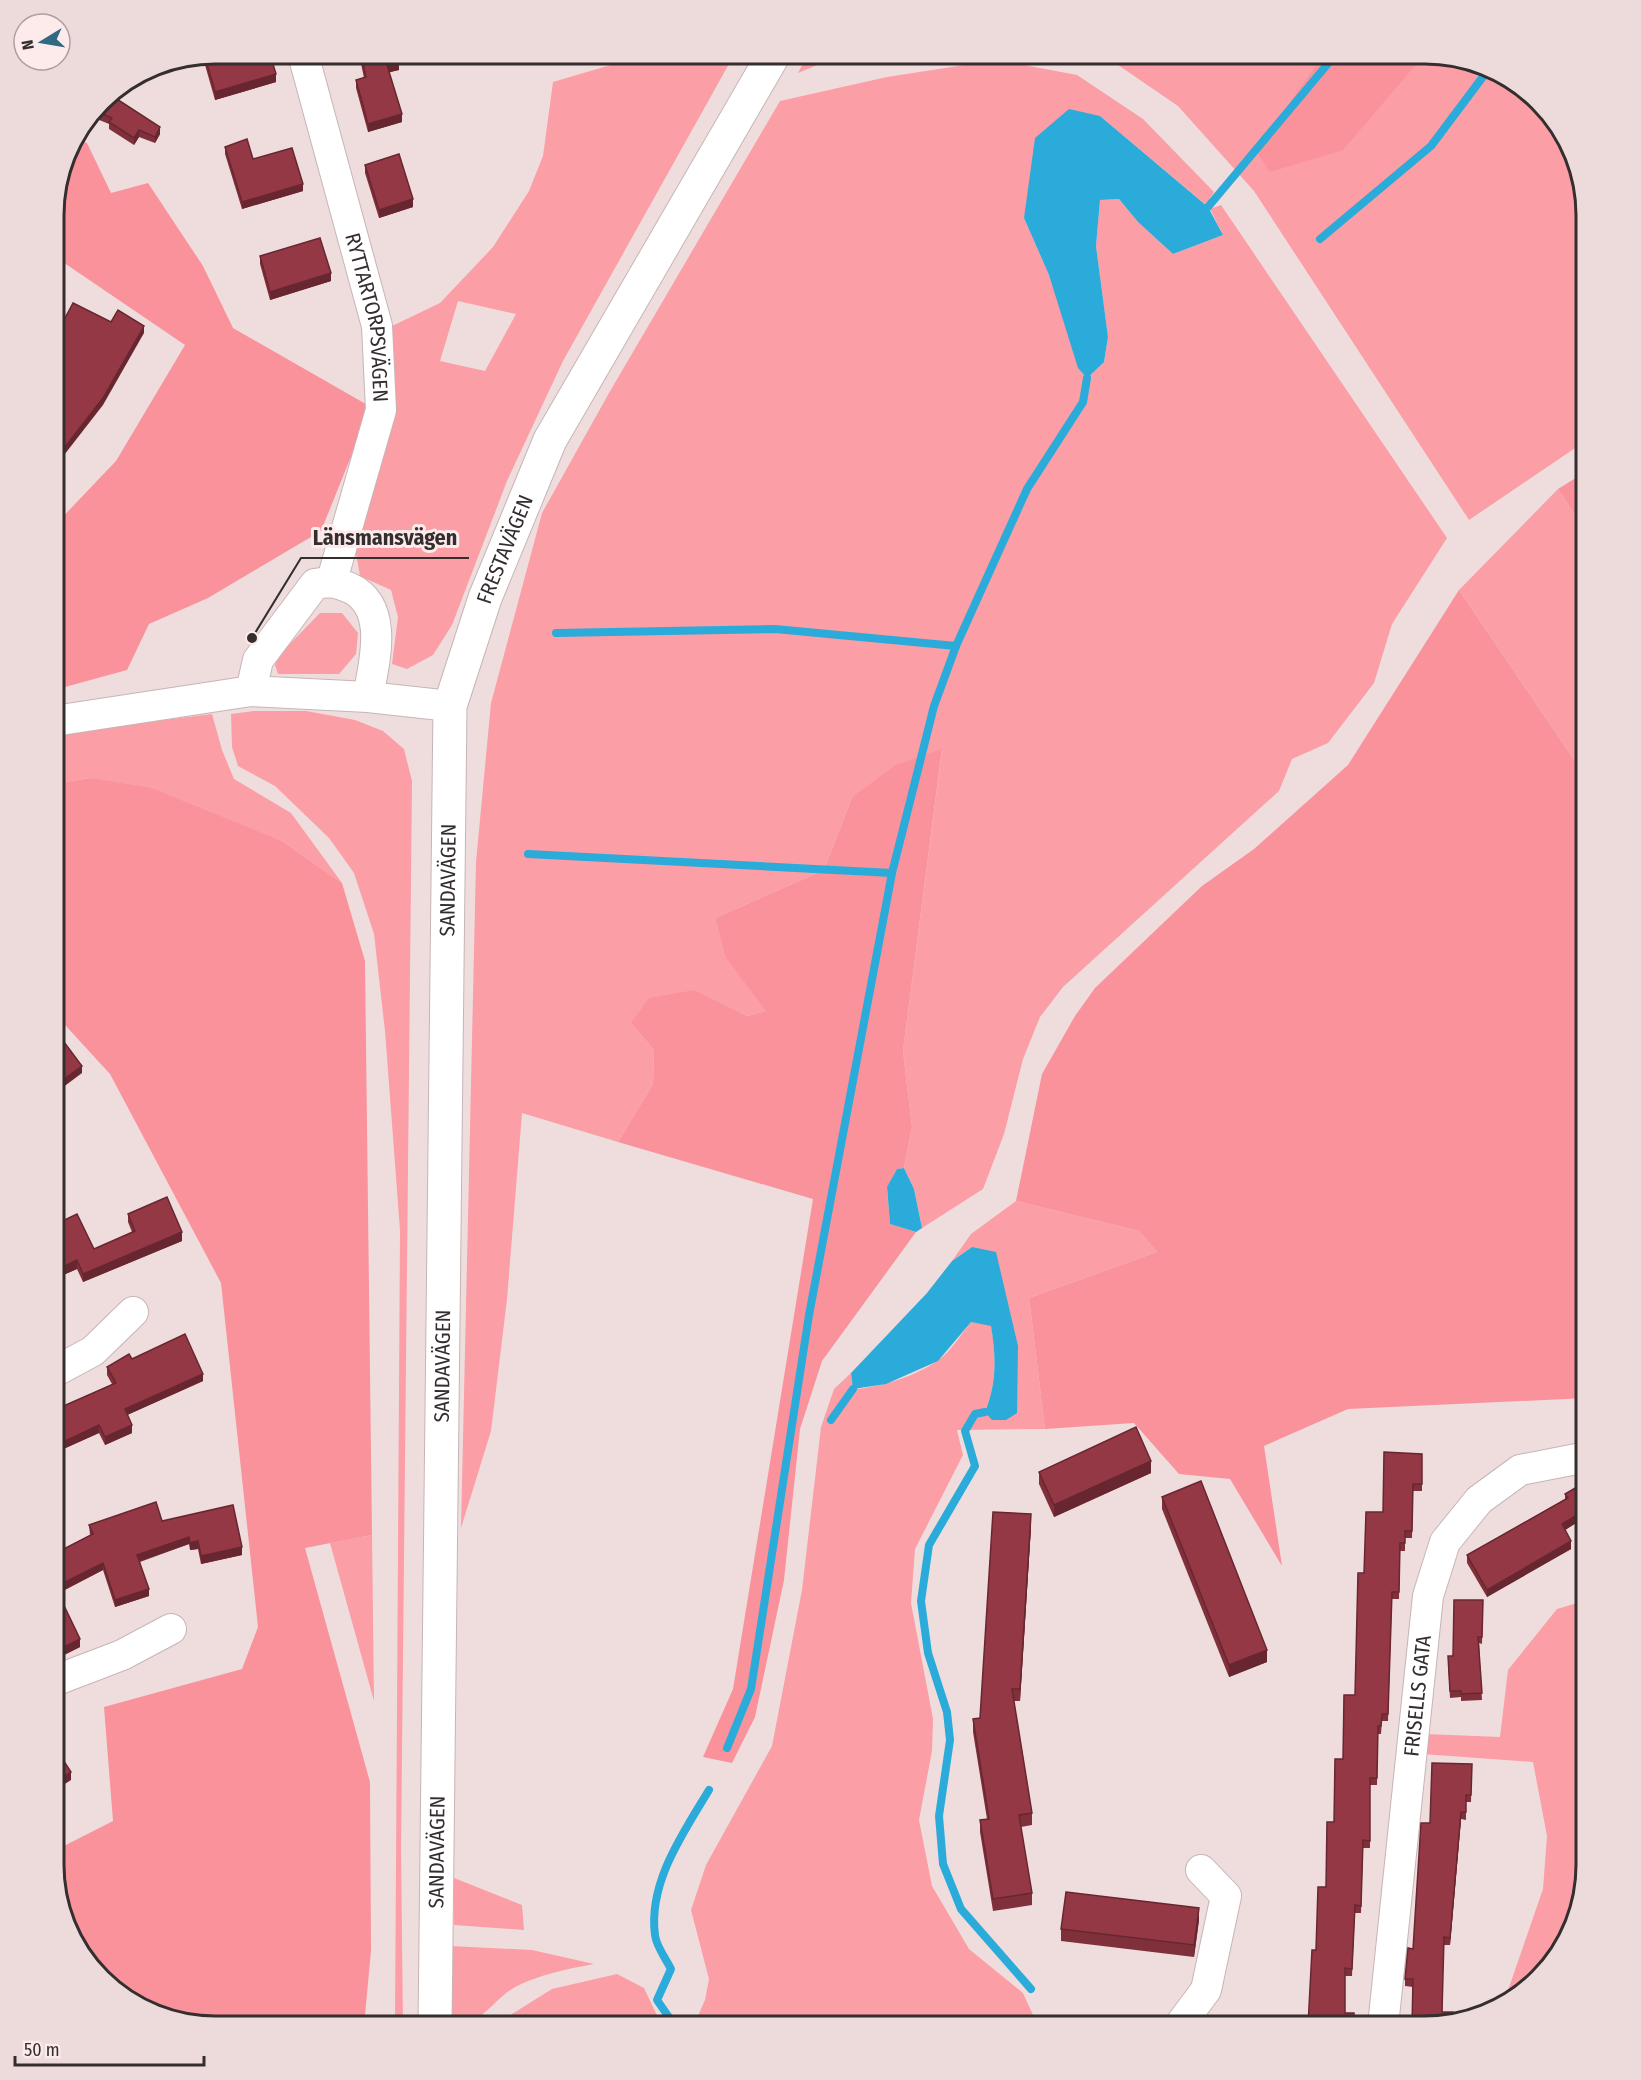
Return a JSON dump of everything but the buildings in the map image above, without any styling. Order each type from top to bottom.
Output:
[{"type":"street","name":"RYTTARTORPSVÄGEN","points":[[306,65],[377,326],[381,410],[332,580]]},
{"type":"street","name":"FRESTAVÄGEN","points":[[450,706],[485,598],[550,440],[768,65]]},
{"type":"street","points":[[251,691],[258,660],[315,584],[332,580],[358,592],[373,610],[377,647],[368,697]]},
{"type":"street","points":[[65,719],[251,691],[368,697],[450,706]]},
{"type":"street","name":"SANDAVÄGEN","points":[[435,2016],[450,706]]},
{"type":"street","points":[[64,1366],[93,1351],[133,1312]]},
{"type":"street","name":"FRISELLS GATA","points":[[1384,2016],[1428,1596],[1445,1542],[1479,1500],[1520,1470],[1576,1458]]},
{"type":"street","points":[[64,1677],[122,1655],[171,1629]]},
{"type":"street","points":[[1186,2016],[1206,1990],[1226,1896],[1201,1870]]},
{"type":"shaded area","points":[[611,65],[728,65],[563,361],[507,481],[452,625],[433,655],[407,669],[392,664],[398,617],[391,590],[360,576],[355,548],[390,327],[440,303],[493,247],[529,191],[543,156],[553,82]],"holes":[[[458,301],[516,314],[485,371],[440,361]]]},
{"type":"shaded area","points":[[802,65],[817,65],[798,73]]},
{"type":"shaded area","points":[[965,65],[1024,65],[1077,75],[1143,119],[1214,192],[1206,205],[1100,116],[1024,218],[1049,275],[1104,362],[1108,337],[1096,246],[1100,200],[1119,199],[1138,222],[1173,254],[1223,235],[1210,209],[1221,205],[1447,538],[1392,624],[1374,683],[1328,743],[1292,759],[1279,791],[1063,987],[1040,1017],[1023,1059],[1004,1134],[983,1189],[922,1228],[914,1189],[904,1168],[912,1127],[903,1051],[942,750],[852,797],[824,870],[715,918],[725,957],[767,1011],[748,1016],[695,990],[631,1023],[654,1050],[653,1084],[618,1142],[522,1113],[507,1299],[491,1431],[461,1528],[476,862],[491,703],[542,513],[609,393],[780,101],[887,77]]},
{"type":"shaded area","points":[[1118,65],[1435,65],[1455,67],[1474,73],[1492,80],[1517,96],[1532,109],[1551,132],[1561,149],[1574,186],[1576,447],[1469,520],[1254,191],[1178,106]]},
{"type":"shaded area","points":[[1316,65],[1416,65],[1343,150],[1270,172],[1256,151]]},
{"type":"shaded area","points":[[84,142],[87,143],[111,193],[148,183],[203,266],[233,328],[371,407],[321,531],[208,598],[149,624],[127,670],[65,687],[65,515],[116,461],[185,345],[65,263],[67,186]]},
{"type":"shaded area","points":[[1576,478],[1576,516],[1558,489]]},
{"type":"shaded area","points":[[1558,489],[1576,516],[1576,763],[1459,590]]},
{"type":"shaded area","points":[[1459,590],[1576,763],[1576,1399],[1348,1409],[1264,1446],[1282,1566],[1230,1479],[1179,1474],[1134,1423],[1045,1429],[1029,1298],[1157,1252],[1139,1231],[1016,1201],[1042,1074],[1075,1016],[1095,988],[1202,886],[1254,849],[1348,765]]},
{"type":"shaded area","points":[[320,613],[342,613],[358,633],[356,654],[339,674],[278,674],[275,665],[280,654]]},
{"type":"shaded area","points":[[254,711],[306,711],[355,720],[383,731],[404,749],[412,781],[401,1850],[403,2016],[395,2016],[400,1230],[385,1031],[374,934],[354,873],[329,838],[275,786],[238,766],[232,747],[231,714]]},
{"type":"shaded area","points":[[212,714],[222,750],[234,779],[291,813],[342,883],[282,841],[90,778],[65,782],[65,733]]},
{"type":"shaded area","points":[[942,749],[903,1051],[912,1127],[904,1168],[897,1169],[887,1188],[890,1224],[916,1232],[822,1361],[800,1429],[784,1580],[755,1717],[732,1763],[703,1757],[733,1689],[813,1199],[618,1142],[653,1084],[654,1050],[631,1023],[649,998],[695,990],[748,1016],[766,1011],[725,957],[715,918],[824,870],[852,797],[896,765]]},
{"type":"shaded area","points":[[90,778],[151,788],[282,841],[342,883],[365,961],[372,1535],[305,1548],[370,1782],[371,1951],[365,2016],[216,2016],[196,2014],[158,2004],[124,1984],[102,1964],[80,1931],[67,1894],[64,1846],[113,1821],[104,1707],[242,1669],[258,1627],[221,1283],[110,1074],[65,1024],[65,782]]},
{"type":"shaded area","points":[[1016,1201],[1139,1231],[1157,1252],[1029,1298],[1045,1429],[957,1430],[963,1455],[915,1549],[911,1603],[933,1719],[932,1751],[919,1820],[932,1886],[969,1949],[1023,1993],[1033,2016],[698,2016],[705,2000],[709,1979],[691,1910],[706,1865],[772,1746],[802,1590],[821,1427],[834,1389],[851,1373],[853,1389],[885,1384],[919,1372],[946,1353],[971,1322],[991,1325],[994,1369],[992,1390],[985,1412],[1017,1412],[972,1247],[952,1261],[971,1234]]},
{"type":"shaded area","points":[[372,1535],[374,1701],[330,1543]]},
{"type":"shaded area","points":[[1576,1603],[1575,1884],[1565,1922],[1556,1940],[1539,1964],[1508,1991],[1543,1889],[1547,1836],[1533,1762],[1422,1754],[1425,1734],[1500,1737],[1508,1670],[1557,1609]]},
{"type":"shaded area","points":[[1576,1762],[1576,1796],[1575,1783]]},
{"type":"shaded area","points":[[454,1878],[522,1905],[524,1930],[454,1925]]},
{"type":"shaded area","points":[[450,1946],[532,1950],[594,1964],[555,1972],[517,1986],[480,2016],[450,2016]]},
{"type":"shaded area","points":[[617,1974],[644,1988],[657,2016],[510,2016],[552,1989]]},
{"type":"water","points":[[1069,109],[1100,116],[1208,207],[1223,235],[1173,254],[1138,222],[1119,199],[1100,200],[1096,246],[1108,337],[1104,362],[1087,378],[1078,368],[1049,275],[1024,218],[1035,138]]},
{"type":"water","points":[[904,1168],[914,1189],[922,1228],[916,1232],[890,1224],[887,1187],[897,1169]]},
{"type":"water","points":[[972,1247],[996,1252],[1018,1346],[1017,1413],[1006,1420],[992,1420],[985,1412],[992,1391],[994,1369],[991,1326],[971,1322],[938,1361],[886,1384],[853,1389],[851,1373],[927,1293],[952,1261]]},
{"type":"waterway","points":[[1208,207],[1327,65]]},
{"type":"waterway","points":[[1320,239],[1431,146],[1483,77]]},
{"type":"waterway","points":[[727,1748],[751,1689],[809,1315],[892,873],[934,706],[956,646],[1027,489],[1083,402],[1087,378]]},
{"type":"waterway","points":[[556,633],[775,629],[956,646]]},
{"type":"waterway","points":[[528,854],[892,873]]},
{"type":"waterway","points":[[831,1420],[853,1389]]},
{"type":"waterway","points":[[985,1412],[975,1414],[965,1431],[975,1466],[929,1545],[921,1601],[928,1653],[947,1712],[950,1740],[939,1816],[943,1864],[961,1909],[1031,1989]]},
{"type":"waterway","points":[[668,2016],[657,2000],[671,1969],[659,1948],[655,1935],[654,1916],[657,1896],[670,1859],[709,1790]]},
{"type":"place","name":"Länsmansvägen","points":[[252,638]]}]
